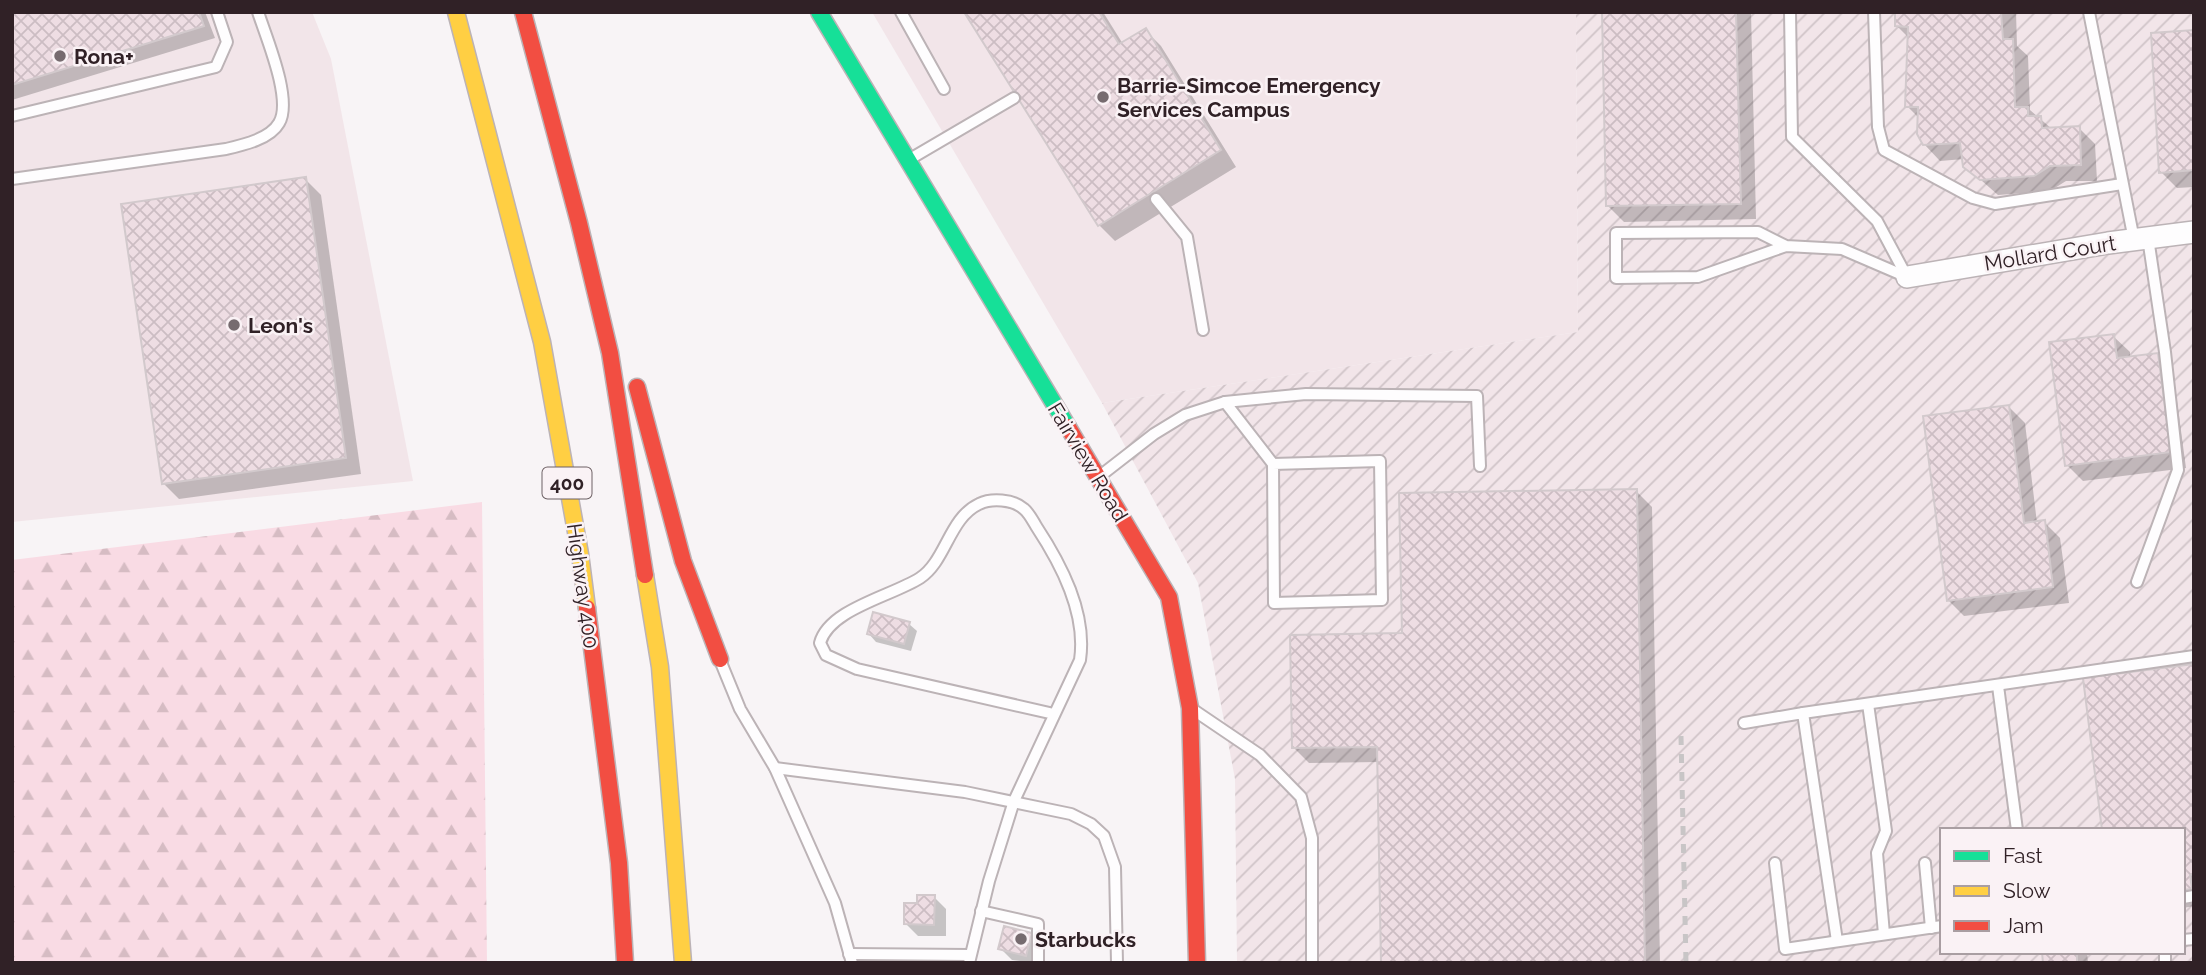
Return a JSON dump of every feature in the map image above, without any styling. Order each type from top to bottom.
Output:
[{"type":"main road","name":"Highway 400","points":[[456,12],[542,342],[580,554],[619,863],[625,963]]},
{"type":"main road","points":[[523,12],[579,223],[610,354],[660,667],[683,963]]},
{"type":"main road","name":"Fairview Road","points":[[818,12],[1168,597],[1190,708],[1197,963]]},
{"type":"main road","points":[[579,223],[614,305]]},
{"type":"main road","points":[[632,368],[683,561],[720,659]]},
{"type":"street","name":"Mollard Court","points":[[1907,277],[2194,232]]},
{"type":"lane","points":[[12,116],[216,67],[227,42],[217,12]]},
{"type":"lane","points":[[12,179],[226,149],[249,144],[278,126],[284,104],[279,77],[258,12]]},
{"type":"lane","points":[[901,12],[944,89]]},
{"type":"lane","points":[[1790,12],[1792,137],[1877,221],[1907,277]]},
{"type":"lane","points":[[1874,12],[1878,127],[1884,150],[1973,198],[1995,204],[2122,184]]},
{"type":"lane","points":[[2089,12],[2122,184],[2141,239],[2165,352],[2178,470],[2137,582]]},
{"type":"lane","points":[[907,160],[1014,99]]},
{"type":"lane","points":[[1156,199],[1187,237],[1203,330]]},
{"type":"lane","points":[[1786,246],[1758,232],[1616,233],[1616,278],[1698,276],[1786,246],[1842,249],[1907,277]]},
{"type":"lane","points":[[1097,478],[1154,434],[1185,415],[1225,402],[1306,394],[1477,396],[1480,466]]},
{"type":"lane","points":[[1225,402],[1273,464],[1274,603],[1382,600],[1380,461],[1273,464]]},
{"type":"lane","points":[[720,659],[740,709],[775,768],[835,903],[850,958],[969,959],[1014,801],[1077,667],[1082,641],[1062,569],[1024,508],[991,500],[976,505],[965,516],[922,577],[840,618],[823,634],[820,643],[826,655],[857,669],[1054,714]]},
{"type":"lane","points":[[1744,723],[2194,656]]},
{"type":"lane","points":[[1998,686],[2017,828]]},
{"type":"lane","points":[[1868,704],[1886,831],[1877,853],[1884,934]]},
{"type":"lane","points":[[1190,708],[1260,755],[1301,797],[1312,838],[1312,963]]},
{"type":"lane","points":[[1803,713],[1837,941]]},
{"type":"lane","points":[[775,768],[965,792],[1071,814],[1091,824],[1104,836],[1115,867],[1117,963]]},
{"type":"lane","points":[[1775,863],[1785,949],[1936,927],[1925,863]]},
{"type":"lane","points":[[981,911],[1038,923],[1038,963]]},
{"type":"shaded area","points":[[12,12],[312,12],[331,59],[413,481],[12,522]]},
{"type":"shaded area","points":[[872,12],[1576,12],[1578,332],[1102,403]]},
{"type":"shaded area","points":[[1576,12],[2194,12],[2194,963],[1237,963],[1235,779],[1198,583],[1102,403],[1578,332]]},
{"type":"green space","points":[[482,502],[487,963],[12,963],[12,560]]},
{"type":"building","name":"Rona+","points":[[12,12],[199,12],[204,26],[12,85]]},
{"type":"building","name":"Barrie-Simcoe Emergency Services Campus","points":[[964,12],[1099,12],[1119,44],[1146,28],[1221,150],[1098,226]]},
{"type":"building","points":[[1602,12],[1736,12],[1741,204],[1606,206]]},
{"type":"building","points":[[1895,12],[2001,12],[2003,39],[2013,39],[2015,107],[2028,107],[2028,116],[2041,116],[2042,128],[2080,126],[2081,165],[2050,166],[2034,176],[1980,180],[1963,167],[1960,143],[1923,145],[1917,134],[1918,107],[1905,107],[1908,27],[1895,26]]},
{"type":"building","points":[[2194,30],[2194,170],[2159,173],[2151,33]]},
{"type":"building","points":[[306,177],[346,458],[162,484],[121,204]]},
{"type":"building","points":[[2114,334],[2117,358],[2158,353],[2171,452],[2065,466],[2049,342]]},
{"type":"building","points":[[2009,405],[2024,523],[2045,520],[2053,587],[1947,601],[1923,416]]},
{"type":"building","points":[[1637,489],[1645,963],[1381,963],[1377,747],[1292,748],[1290,635],[1402,633],[1399,493]]},
{"type":"building","points":[[873,612],[910,622],[904,644],[867,634]]},
{"type":"building","points":[[2194,664],[2194,874],[2190,875],[2192,889],[2185,890],[2185,828],[2102,828],[2083,678]]},
{"type":"building","points":[[917,895],[935,895],[934,925],[904,924],[904,903],[917,903]]},
{"type":"building","points":[[1004,926],[1032,933],[1026,956],[998,949]]},
{"type":"building","points":[[2042,954],[2077,954],[2077,963],[2043,963]]},
{"type":"railway","points":[[1681,736],[1686,963]]},
{"type":"traffic: fast","points":[[819,12],[1068,427]]},
{"type":"traffic: slow","points":[[456,12],[542,342],[580,554],[587,608]]},
{"type":"traffic: slow","points":[[645,575],[660,667],[683,963]]},
{"type":"traffic: jam","points":[[523,12],[610,353],[645,575]]},
{"type":"traffic: jam","points":[[637,387],[683,561],[720,659]]},
{"type":"traffic: jam","points":[[1068,427],[1169,597],[1190,708],[1197,963]]},
{"type":"traffic: jam","points":[[587,608],[619,863],[625,963]]},
{"type":"place","name":"Rona+","points":[[60,56]]},
{"type":"place","name":"Barrie-Simcoe Emergency Services Campus","points":[[1103,97]]},
{"type":"place","name":"Leon's","points":[[234,325]]},
{"type":"place","name":"Starbucks","points":[[1021,939]]}]
